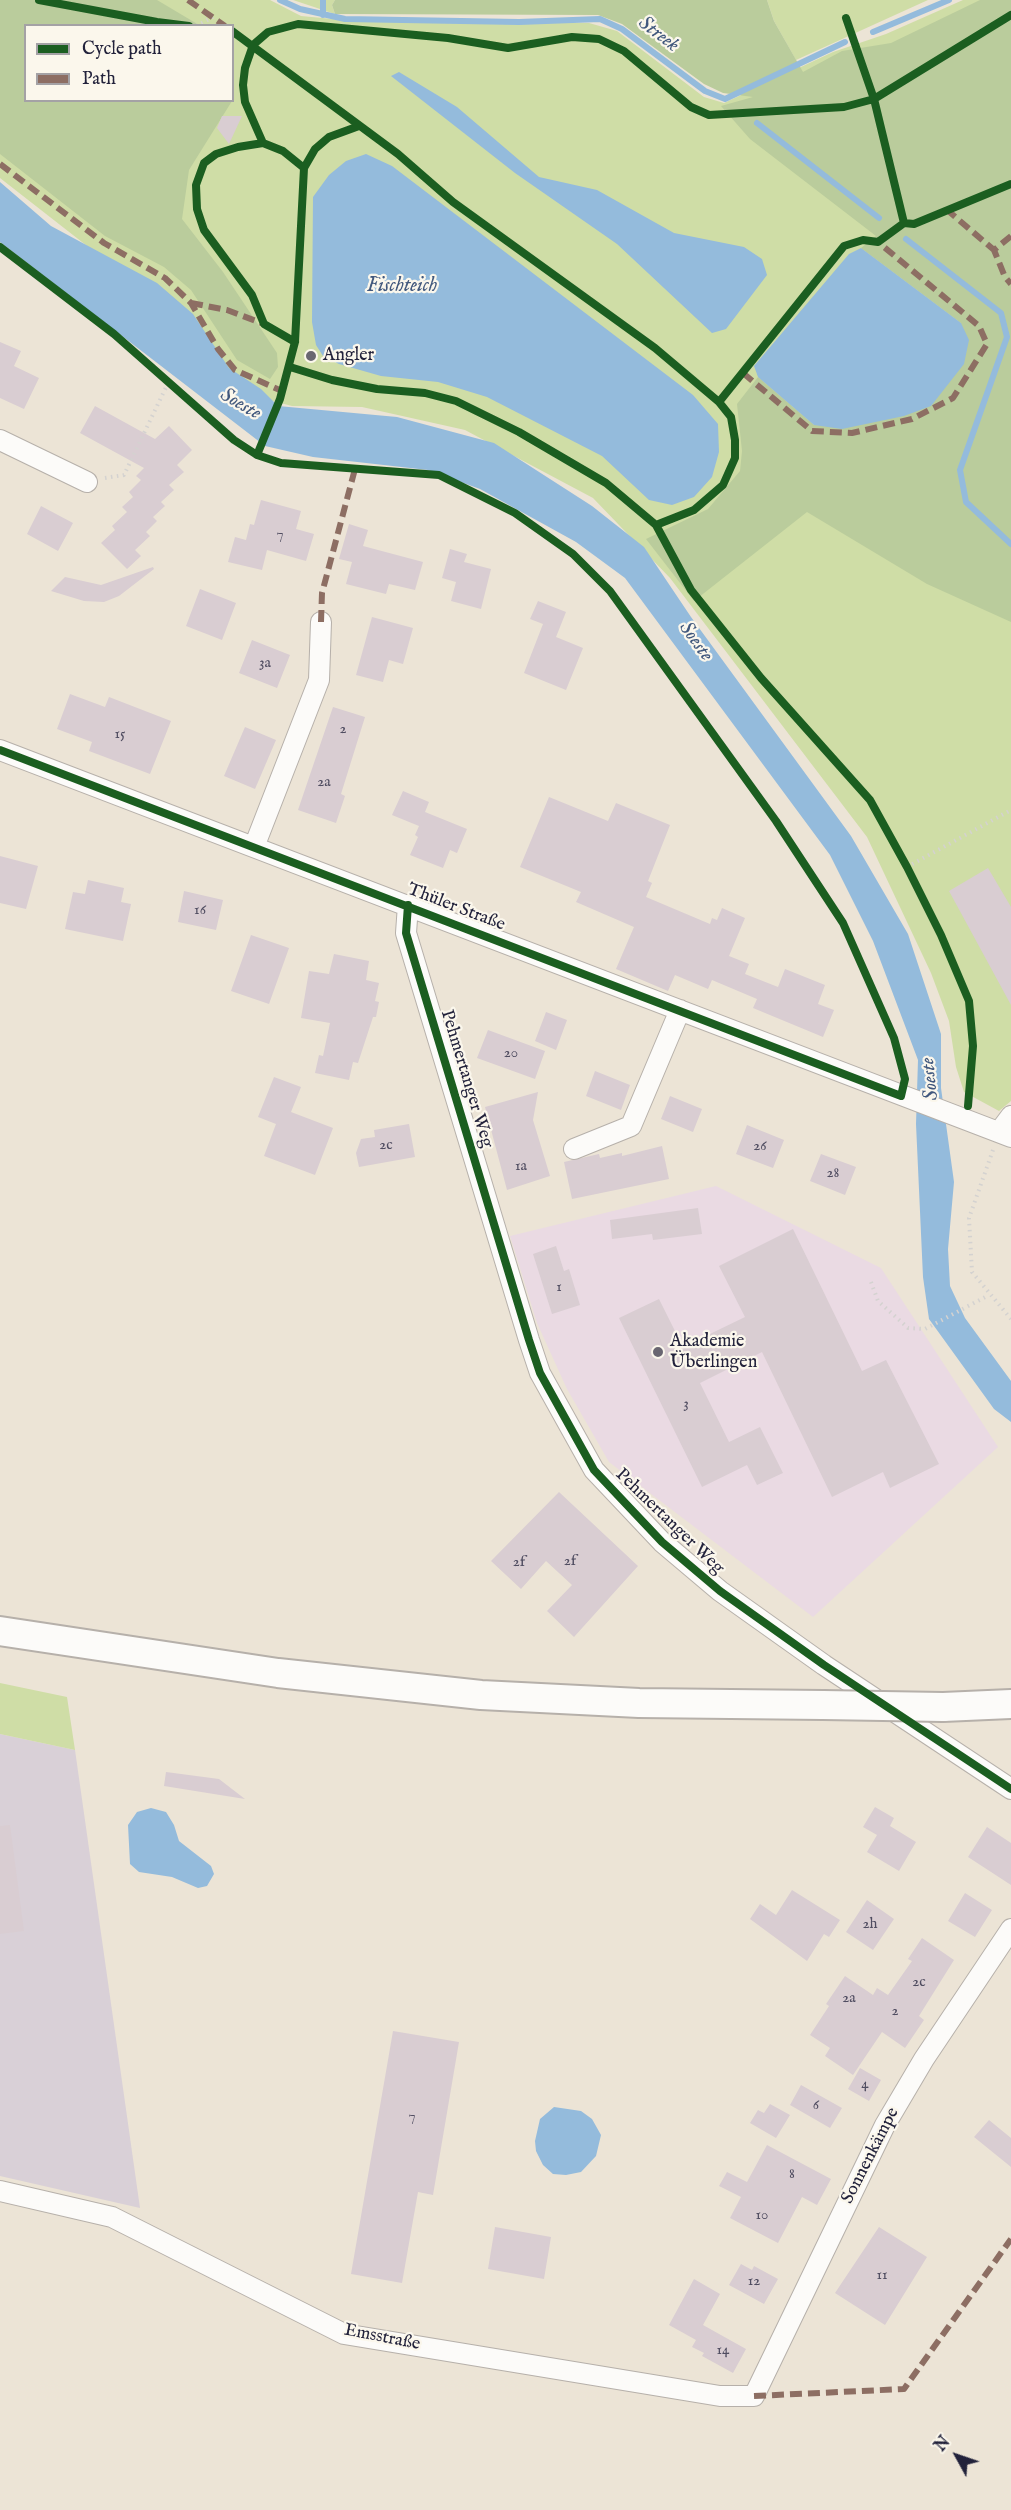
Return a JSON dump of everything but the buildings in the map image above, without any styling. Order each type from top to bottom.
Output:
[{"type":"highway","points":[[0,1631],[278,1672],[481,1695],[639,1703],[943,1707],[1011,1704]]},
{"type":"street","points":[[0,440],[87,482]]},
{"type":"street","points":[[254,847],[319,680],[321,622]]},
{"type":"street","name":"Thüler Straße","points":[[0,750],[1005,1134]]},
{"type":"street","name":"Pehmertanger Weg","points":[[408,905],[406,933],[540,1373],[594,1470],[662,1542],[720,1591],[824,1665],[1011,1789]]},
{"type":"street","points":[[574,1149],[631,1126],[680,1010]]},
{"type":"street","points":[[1005,1134],[1011,1116]]},
{"type":"street","name":"Sonnenkämpe","points":[[754,2396],[885,2125],[924,2059],[1011,1929]]},
{"type":"street","name":"Emsstraße","points":[[0,2191],[112,2217],[344,2334],[720,2396],[754,2396]]},
{"type":"path","points":[[39,0],[173,24]]},
{"type":"path","points":[[200,24],[213,17]]},
{"type":"path","points":[[87,482],[123,475],[168,381]]},
{"type":"path","points":[[907,867],[1011,810]]},
{"type":"path","points":[[1005,1134],[969,1218],[972,1272],[989,1295],[1011,1318]]},
{"type":"path","points":[[871,1282],[878,1301],[908,1328],[925,1329],[989,1295]]},
{"type":"shaded area","points":[[716,1186],[881,1268],[998,1447],[813,1617],[609,1462],[567,1389],[537,1323],[510,1236]]},
{"type":"shaded area","points":[[0,1734],[75,1750],[140,2208],[0,2176]]},
{"type":"green space","points":[[0,0],[270,0],[301,16],[344,20],[589,23],[617,31],[704,97],[724,103],[833,52],[886,34],[963,0],[1011,0],[1011,1101],[999,1111],[964,1092],[956,1067],[949,1021],[931,973],[867,837],[670,578],[593,498],[465,430],[362,407],[292,406],[246,394],[137,285],[0,178]]},
{"type":"green space","points":[[0,0],[157,0],[197,24],[24,24],[24,102],[231,102],[189,170],[182,219],[223,272],[277,353],[278,367],[270,379],[237,360],[191,290],[164,267],[105,236],[0,154]]},
{"type":"green space","points":[[293,0],[335,0],[332,5],[335,14]]},
{"type":"green space","points":[[335,0],[767,0],[774,21],[803,72],[842,51],[891,43],[980,0],[1011,0],[1011,622],[927,584],[807,512],[694,601],[646,539],[708,509],[740,471],[742,451],[737,404],[758,377],[814,425],[961,323],[861,248],[876,236],[750,139],[721,106],[753,97],[723,93],[704,84],[622,24],[598,15],[335,14],[332,5]]},
{"type":"green space","points":[[767,0],[928,0],[796,60],[774,21]]},
{"type":"green space","points":[[0,1683],[67,1697],[75,1750],[0,1734]]},
{"type":"water","points":[[399,72],[457,107],[539,177],[597,190],[674,233],[744,247],[762,259],[767,275],[726,329],[712,333],[617,244],[515,173],[391,76]]},
{"type":"water","name":"Fischteich","points":[[366,154],[392,166],[693,395],[718,424],[719,452],[712,477],[694,497],[672,505],[649,500],[602,456],[487,397],[438,382],[381,376],[339,364],[323,356],[316,345],[312,322],[313,197],[329,175],[346,161]]},
{"type":"water","name":"Soeste","points":[[0,182],[51,226],[157,283],[193,314],[229,368],[261,389],[278,406],[397,417],[494,443],[592,506],[644,547],[691,617],[851,836],[908,934],[941,1034],[941,1088],[954,1182],[948,1249],[950,1286],[965,1318],[1011,1381],[1011,1422],[994,1409],[929,1319],[923,1277],[916,1124],[918,1060],[873,941],[830,855],[625,578],[576,542],[480,489],[428,470],[313,457],[265,446],[0,242]]},
{"type":"water","points":[[861,248],[961,323],[969,340],[964,364],[931,406],[904,416],[842,429],[814,425],[758,377],[754,366],[849,254]]},
{"type":"water","points":[[151,1808],[166,1812],[174,1825],[179,1841],[211,1866],[214,1874],[207,1886],[198,1888],[172,1877],[139,1872],[130,1864],[128,1825],[137,1812]]},
{"type":"water","points":[[554,2107],[581,2111],[592,2119],[601,2135],[596,2156],[581,2172],[566,2175],[553,2174],[543,2165],[536,2151],[535,2141],[540,2119]]},
{"type":"waterway","name":"Streek","points":[[280,0],[300,9],[345,19],[519,22],[600,19],[622,29],[705,91],[725,99],[845,42]]},
{"type":"waterway","name":"Streek","points":[[323,0],[323,15]]},
{"type":"waterway","name":"Streek","points":[[873,32],[949,0]]},
{"type":"waterway","points":[[757,123],[879,218]]},
{"type":"waterway","points":[[906,239],[1001,313],[1007,337],[960,470],[966,502],[1011,544]]},
{"type":"marked path","points":[[188,0],[222,24]]},
{"type":"marked path","points":[[0,164],[104,243],[165,278],[191,303],[218,349],[235,370],[282,391]]},
{"type":"marked path","points":[[946,209],[994,250]]},
{"type":"marked path","points":[[1011,236],[994,250],[1005,277],[1011,284]]},
{"type":"marked path","points":[[743,373],[812,431],[852,433],[912,419],[953,398],[987,344],[979,326],[878,242]]},
{"type":"marked path","points":[[191,303],[227,310],[264,324]]},
{"type":"marked path","points":[[321,622],[322,593],[355,469]]},
{"type":"marked path","points":[[754,2396],[904,2389],[1011,2239]]},
{"type":"cycle path","points":[[39,0],[173,24]]},
{"type":"cycle path","points":[[263,143],[245,102],[243,85],[245,68],[253,45],[268,32],[298,24],[448,38],[508,48],[572,37],[599,39],[624,51],[691,107],[709,115],[844,107],[874,99],[1011,15]]},
{"type":"cycle path","points":[[719,402],[844,246],[863,240],[878,242],[904,223],[874,99],[846,18]]},
{"type":"cycle path","points":[[234,32],[398,154],[453,202],[655,348],[719,402],[731,417],[735,440],[735,458],[723,485],[694,510],[656,525]]},
{"type":"cycle path","points":[[257,455],[280,399],[295,342],[304,168],[315,149],[329,137],[359,126]]},
{"type":"cycle path","points":[[295,342],[264,324],[252,295],[204,230],[197,209],[196,185],[204,163],[216,154],[238,147],[263,143],[283,151],[304,168]]},
{"type":"cycle path","points":[[904,223],[914,224],[1011,184]]},
{"type":"cycle path","points":[[0,247],[114,334],[234,440],[257,455],[281,463],[439,475],[515,513],[573,554],[610,591],[776,821],[843,923],[894,1038],[905,1079],[901,1096],[0,750]]},
{"type":"cycle path","points":[[290,367],[332,380],[377,389],[425,393],[456,401],[519,432],[606,483],[656,525],[691,590],[761,678],[870,800],[907,867],[941,935],[969,1001],[973,1046],[968,1106]]},
{"type":"cycle path","points":[[408,905],[406,933],[529,1340],[540,1373],[594,1470],[662,1542],[720,1591],[824,1665],[1011,1789]]},
{"type":"place","name":"Angler","points":[[311,356]]},
{"type":"place","name":"Akademie Überlingen","points":[[658,1352]]}]
